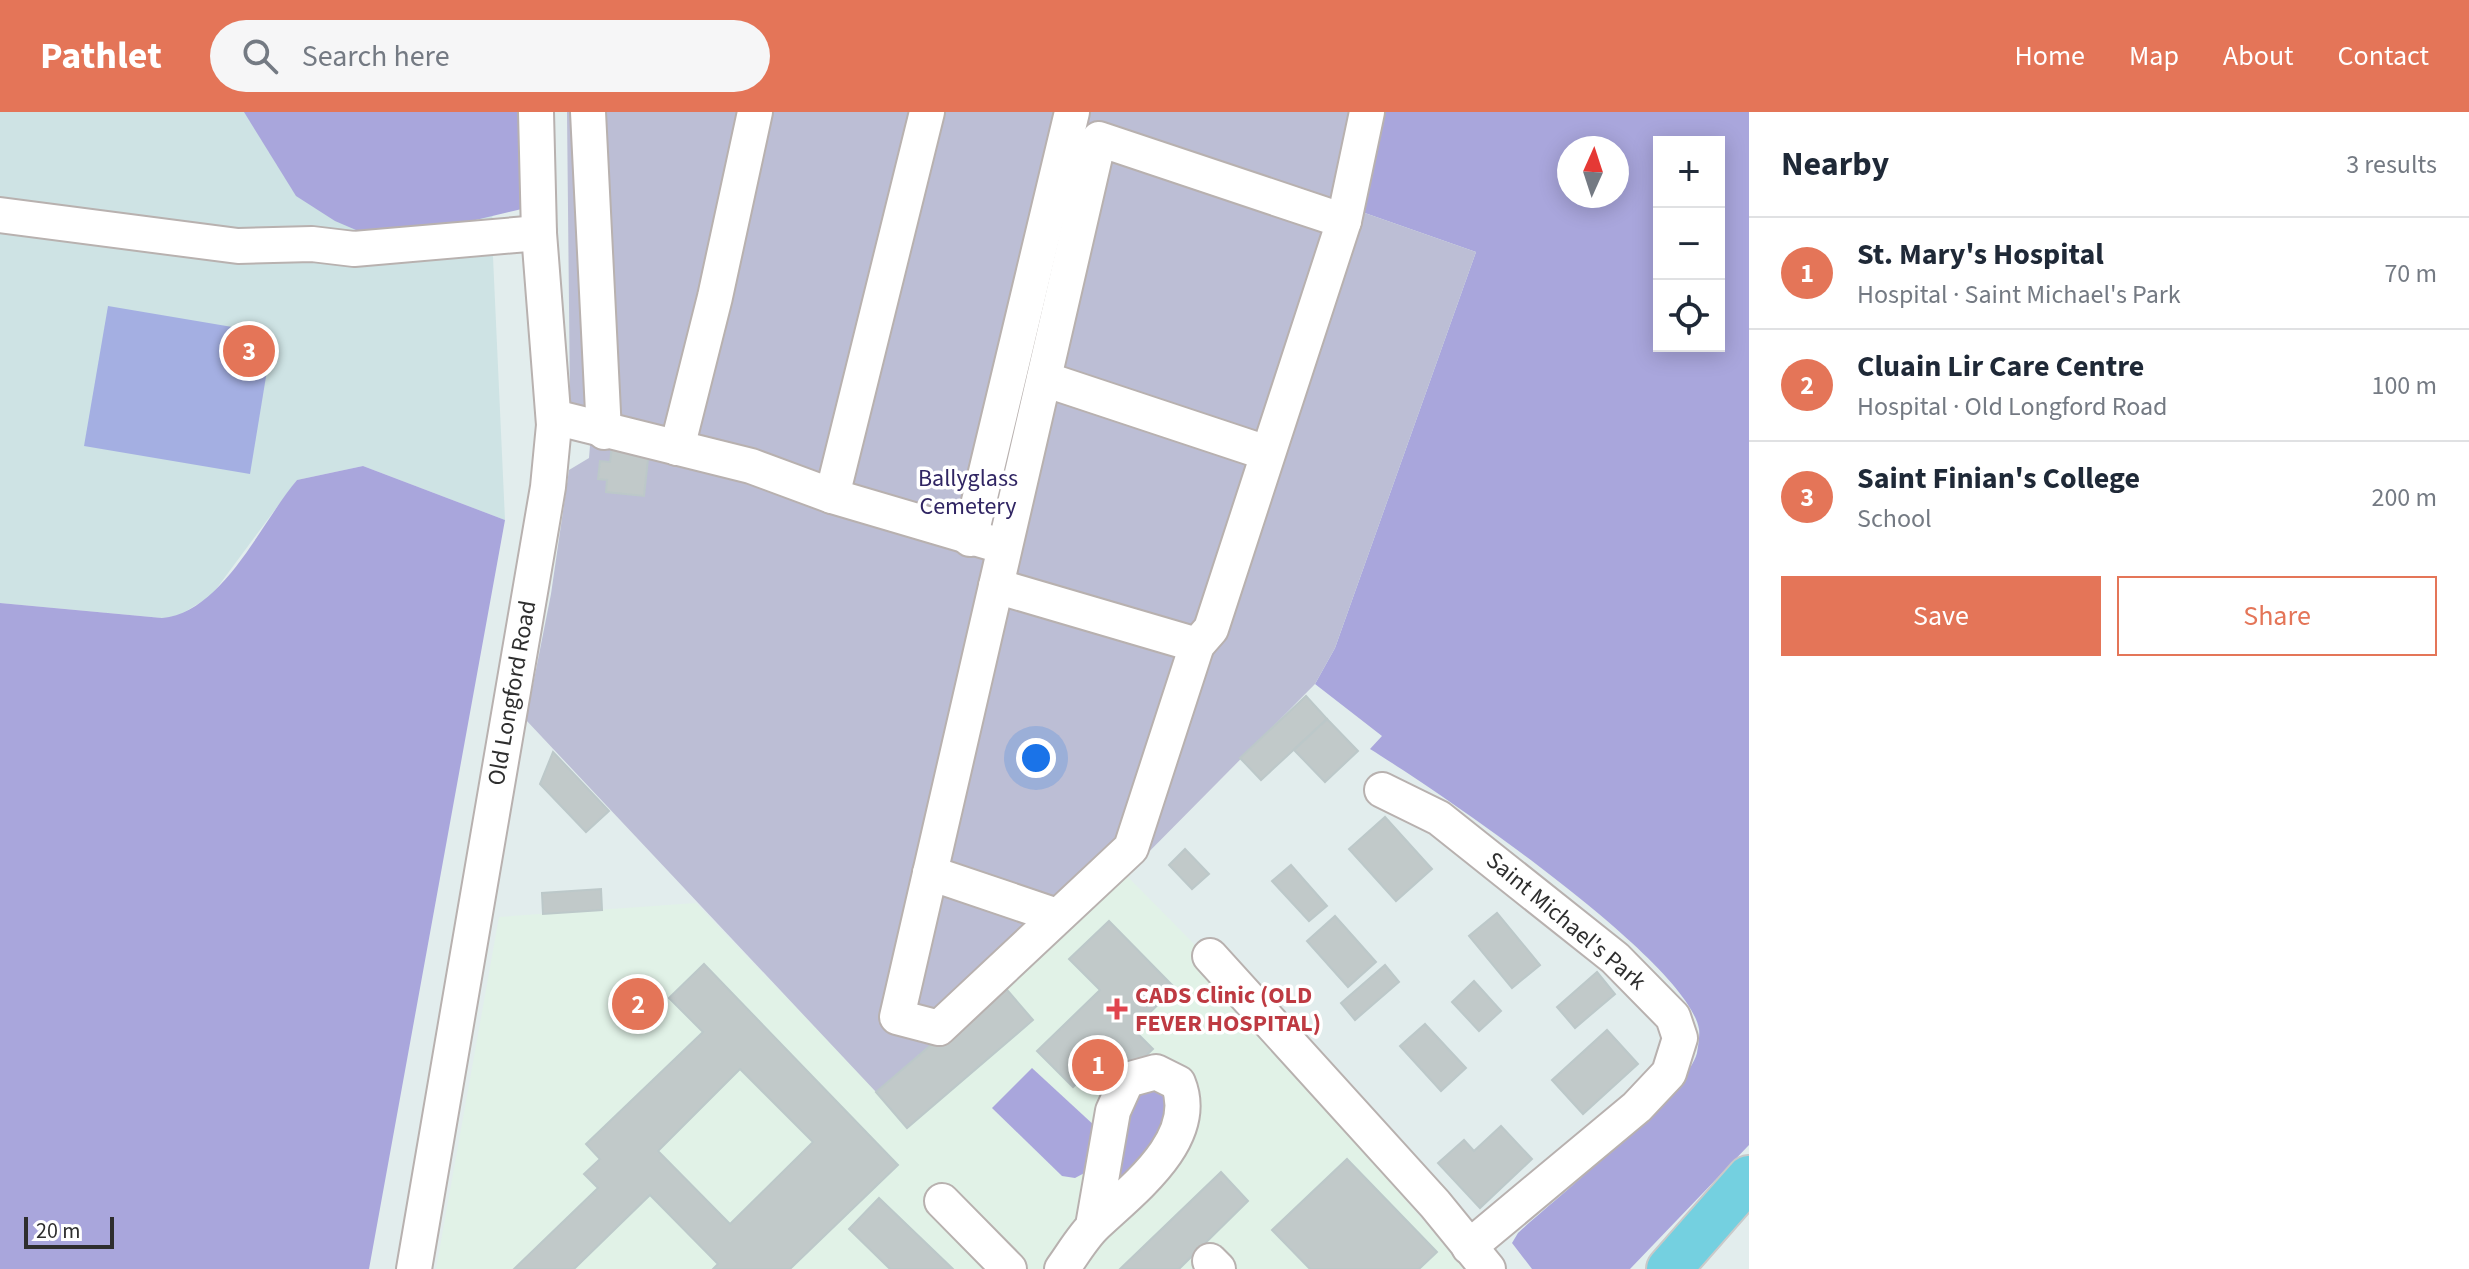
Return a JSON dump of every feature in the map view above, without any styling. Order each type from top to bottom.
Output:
[{"type":"main road","points":[[1669,1269],[1749,1178]]},
{"type":"street","name":"Old Longford Road","points":[[414,1269],[548,487],[554,417],[539,233],[536,112]]},
{"type":"street","points":[[588,112],[604,432]]},
{"type":"street","points":[[677,448],[715,297],[755,112]]},
{"type":"street","points":[[832,496],[927,112]]},
{"type":"street","points":[[970,539],[1072,112]]},
{"type":"street","points":[[1344,221],[1099,139],[897,1017],[939,1028],[1131,848],[1197,645],[1211,629],[1344,221],[1367,112]]},
{"type":"street","points":[[0,215],[238,246],[312,244],[354,249],[539,233]]},
{"type":"street","points":[[1044,379],[1267,453]]},
{"type":"street","points":[[554,417],[604,432],[751,466],[832,496],[1005,547]]},
{"type":"street","points":[[996,586],[1197,645]]},
{"type":"street","name":"Saint Michael's Park","points":[[1210,956],[1435,1204],[1479,1258],[1637,1107],[1669,1073],[1680,1038],[1673,1017],[1615,958],[1439,818],[1382,790]]},
{"type":"street","points":[[930,873],[1057,916]]},
{"type":"street","points":[[942,1201],[1009,1269]]},
{"type":"street","points":[[1062,1269],[1093,1226]]},
{"type":"shaded area","points":[[0,112],[495,112],[492,235],[505,520],[363,466],[297,480],[211,596],[178,616],[162,618],[0,603]]},
{"type":"shaded area","points":[[244,112],[525,112],[526,208],[384,242],[335,221],[296,196]]},
{"type":"shaded area","points":[[1384,112],[1749,112],[1749,1145],[1630,1269],[1532,1269],[1512,1243],[1518,1233],[1645,1119],[1688,1071],[1697,1053],[1699,1029],[1684,999],[1652,962],[1554,878],[1447,800],[1370,749],[1382,736],[1315,684],[1335,648],[1476,252],[1362,212]]},
{"type":"shaded area","points":[[108,306],[273,334],[250,474],[84,446]]},
{"type":"shaded area","points":[[363,466],[505,520],[369,1269],[0,1269],[0,603],[162,618],[184,612],[204,600],[222,583],[297,480]]},
{"type":"shaded area","points":[[1126,875],[1194,944],[1194,955],[1465,1269],[436,1269],[499,917],[696,903],[876,1091]]},
{"type":"shaded area","points":[[1032,1068],[1096,1127],[1092,1169],[1075,1178],[1062,1176],[992,1108]]},
{"type":"shaded area","points":[[1150,1086],[1170,1097],[1164,1133],[1114,1190],[1132,1101]]},
{"type":"green space","name":"Ballyglass Cemetery","points":[[567,112],[1384,112],[1362,212],[1476,252],[1335,648],[1315,684],[1126,875],[876,1092],[526,720],[551,594],[569,470],[589,458],[592,421],[570,402]]},
{"type":"building","points":[[612,446],[649,450],[644,496],[606,492],[607,480],[598,479],[600,461],[610,462]]},
{"type":"building","points":[[1306,696],[1327,719],[1261,780],[1240,758]]},
{"type":"building","points":[[1327,719],[1358,751],[1325,782],[1294,750]]},
{"type":"building","points":[[553,752],[609,811],[586,832],[540,784]]},
{"type":"building","points":[[1385,817],[1432,869],[1396,901],[1349,849]]},
{"type":"building","points":[[1185,849],[1209,874],[1192,889],[1169,865]]},
{"type":"building","points":[[1291,865],[1327,906],[1309,921],[1272,881]]},
{"type":"building","points":[[601,889],[602,910],[543,914],[542,893]]},
{"type":"building","points":[[1497,913],[1540,965],[1512,988],[1469,936]]},
{"type":"building","points":[[1335,916],[1376,962],[1348,987],[1307,941]]},
{"type":"building","name":"CADS Clinic (OLD FEVER HOSPITAL)","points":[[1109,921],[1175,988],[1133,1029],[1153,1049],[1133,1068],[1114,1048],[1073,1087],[1037,1051],[1100,990],[1069,959]]},
{"type":"building","points":[[704,964],[898,1165],[790,1269],[713,1269],[718,1264],[650,1195],[574,1269],[514,1269],[598,1188],[584,1174],[600,1159],[586,1144],[703,1032],[669,998]],"holes":[[[740,1069],[813,1142],[730,1224],[658,1151]]]},
{"type":"building","points":[[1385,965],[1399,982],[1355,1020],[1341,1003]]},
{"type":"building","points":[[1597,972],[1615,994],[1575,1028],[1557,1007]]},
{"type":"building","points":[[1474,981],[1501,1011],[1479,1031],[1452,1002]]},
{"type":"building","points":[[1002,984],[1033,1020],[907,1128],[876,1092]]},
{"type":"building","points":[[1425,1024],[1466,1068],[1441,1091],[1400,1046]]},
{"type":"building","points":[[1607,1030],[1638,1064],[1583,1114],[1552,1080]]},
{"type":"building","points":[[1501,1126],[1532,1159],[1480,1208],[1438,1163],[1464,1140],[1474,1151]]},
{"type":"building","points":[[1347,1159],[1437,1252],[1419,1269],[1310,1269],[1272,1230]]},
{"type":"building","points":[[1221,1172],[1248,1201],[1179,1269],[1120,1269]]},
{"type":"building","points":[[879,1198],[953,1269],[890,1269],[849,1229]]},
{"type":"place","name":"Saint Finian's College","points":[[249,351]]},
{"type":"place","name":"Cluain Lir Care Centre","points":[[638,1004]]},
{"type":"place","name":"CADS Clinic (OLD FEVER HOSPITAL)","points":[[1117,1009]]},
{"type":"place","name":"St. Mary's Hospital","points":[[1098,1065]]}]
